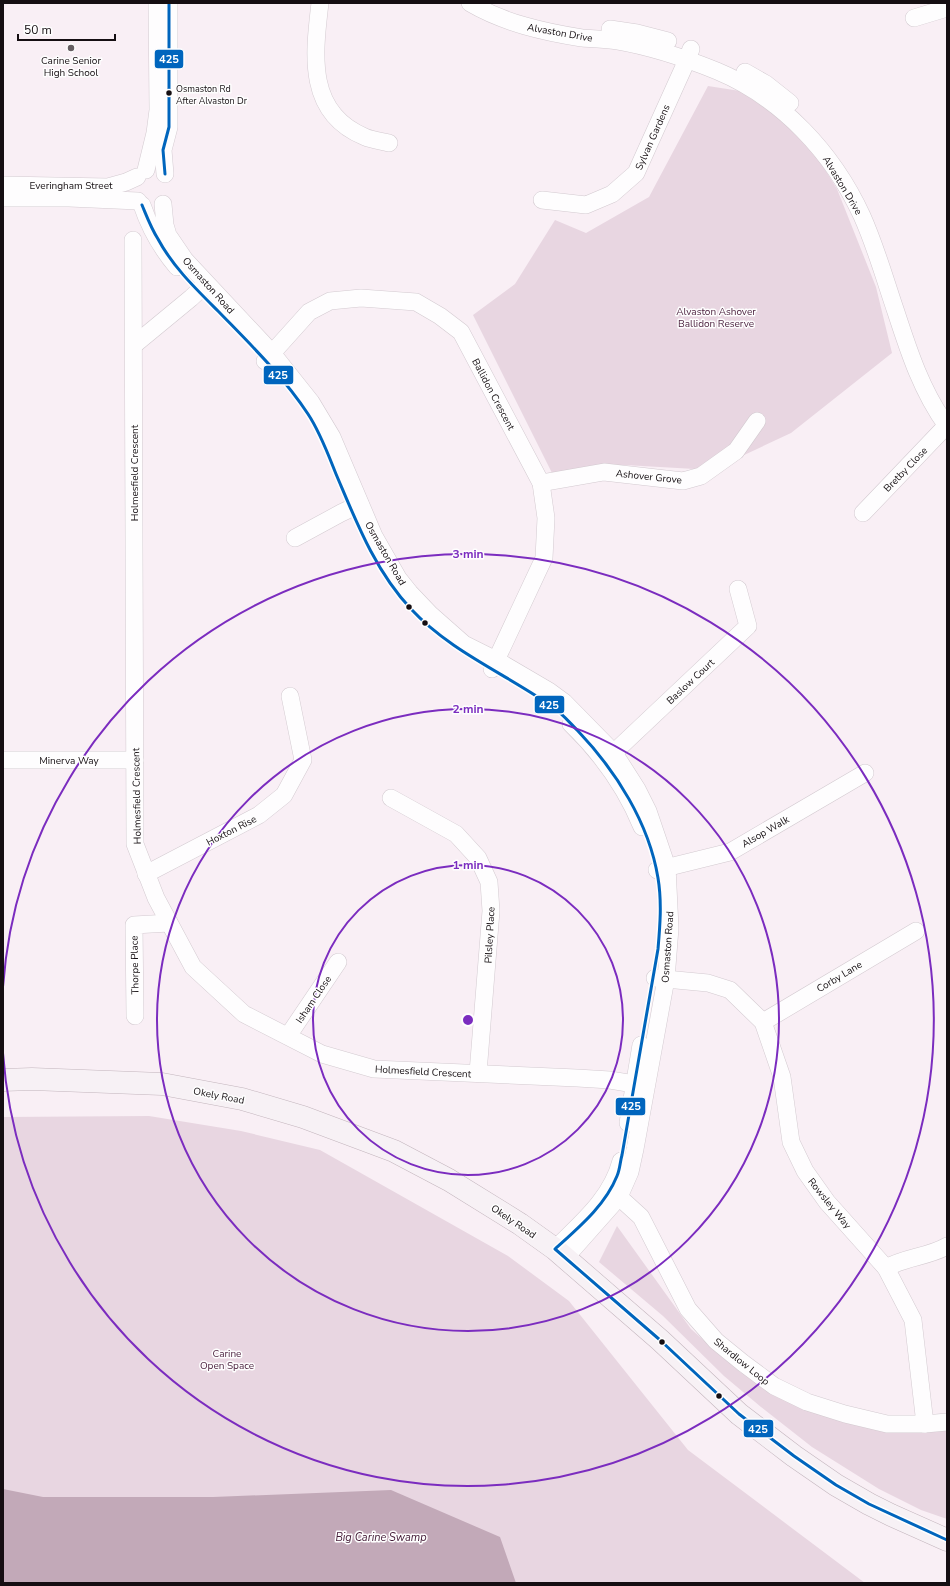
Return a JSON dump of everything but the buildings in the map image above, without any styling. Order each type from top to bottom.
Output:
[{"type":"main road","name":"Okely Road","points":[[3,1080],[32,1079],[162,1084],[242,1099],[303,1117],[394,1151],[449,1180],[520,1224],[560,1253],[660,1340],[739,1414],[794,1456],[836,1485],[869,1504],[891,1516],[947,1540]]},
{"type":"street","points":[[141,174],[156,170],[168,189],[153,207],[140,203],[134,195],[133,187],[141,174],[155,133],[158,110],[157,3]]},
{"type":"street","name":"Osmaston Road","points":[[169,3],[169,127],[163,150],[168,189],[164,225],[168,235],[202,287]]},
{"type":"street","points":[[320,3],[316,44],[316,68],[320,90],[326,105],[334,117],[349,129],[365,137],[389,143]]},
{"type":"street","name":"Alvaston Drive","points":[[470,3],[495,16],[520,25],[582,38],[616,41],[658,50],[689,54],[745,72],[766,84],[806,117],[825,136],[840,155],[857,182],[878,224],[924,362],[947,406]]},
{"type":"street","name":"Alvaston Drive","points":[[493,3],[521,14],[560,23],[637,33],[662,39],[757,92],[780,109],[805,131],[837,172],[862,217],[915,367],[931,403],[947,425]]},
{"type":"street","points":[[914,18],[947,8]]},
{"type":"street","name":"Sylvan Gardens","points":[[542,200],[586,205],[612,194],[636,173],[689,54]]},
{"type":"street","name":"Everingham Street","points":[[3,185],[108,187],[126,182],[141,174]]},
{"type":"street","name":"Everingham Street","points":[[3,198],[69,198],[140,203]]},
{"type":"street","name":"Osmaston Road","points":[[140,203],[159,243],[268,357],[314,423],[356,506],[373,556],[389,581],[409,606],[437,634],[457,648],[494,665],[552,706],[584,737],[610,757],[622,788],[637,815],[661,869],[659,891],[660,979],[640,1085],[622,1155],[614,1194],[593,1211],[560,1253]]},
{"type":"street","name":"Holmesfield Crescent","points":[[133,240],[135,844],[156,898],[193,967],[244,1014],[322,1054],[374,1069],[577,1078],[610,1080],[640,1085]]},
{"type":"street","points":[[134,345],[202,287]]},
{"type":"street","name":"Ballidon Crescent","points":[[268,357],[309,312],[330,301],[361,298],[416,302],[440,316],[461,332],[541,483],[546,518],[544,558],[494,665]]},
{"type":"street","name":"Ashover Grove","points":[[541,483],[604,472],[683,482],[701,476],[736,451],[757,421]]},
{"type":"street","name":"Bretby Close","points":[[863,513],[947,425]]},
{"type":"street","points":[[295,538],[356,506]]},
{"type":"street","name":"Baslow Court","points":[[610,757],[748,626],[738,589]]},
{"type":"street","name":"Hoxton Rise","points":[[146,874],[260,815],[284,795],[303,760],[290,696]]},
{"type":"street","name":"Minerva Way","points":[[3,760],[135,760]]},
{"type":"street","name":"Alsop Walk","points":[[661,869],[730,852],[866,773]]},
{"type":"street","name":"Pilsley Place","points":[[391,798],[456,834],[478,858],[489,882],[491,912],[478,1073]]},
{"type":"street","name":"Thorpe Place","points":[[135,1016],[134,925],[170,923]]},
{"type":"street","name":"Corby Lane","points":[[763,1022],[916,931]]},
{"type":"street","name":"Isham Close","points":[[288,1036],[338,962]]},
{"type":"street","name":"Rowsley Way","points":[[660,979],[708,983],[730,990],[763,1022],[782,1077],[791,1142],[805,1171],[827,1202],[886,1268],[913,1320],[925,1424]]},
{"type":"street","name":"Shardlow Loop","points":[[614,1194],[641,1217],[688,1309],[716,1341],[774,1386],[807,1402],[845,1414],[887,1424],[925,1424],[947,1422]]},
{"type":"street","points":[[886,1268],[895,1263],[939,1251],[947,1246]]},
{"type":"green space","name":"Alvaston Ashover Ballidon Reserve","points":[[708,86],[740,91],[803,134],[837,189],[876,287],[892,353],[791,433],[712,470],[625,465],[552,473],[473,315],[515,284],[555,220],[586,233],[649,197]]},
{"type":"green space","name":"Carine Open Space","points":[[149,1116],[241,1131],[320,1150],[508,1256],[569,1301],[688,1450],[865,1583],[3,1583],[3,1117]]},
{"type":"green space","points":[[617,1226],[691,1329],[740,1372],[837,1420],[947,1428],[947,1519],[921,1510],[879,1489],[812,1447],[724,1376],[663,1316],[599,1262]]},
{"type":"water","name":"Big Carine Swamp","points":[[3,1489],[43,1497],[213,1497],[391,1490],[500,1537],[516,1583],[3,1583]]},
{"type":"transit line","name":"425","points":[[165,174],[163,150],[169,127],[169,3]]},
{"type":"transit line","name":"425","points":[[142,205],[156,235],[178,268],[193,286],[266,361],[308,414],[324,443],[351,510],[368,545],[377,562],[398,594],[426,624],[443,637],[478,661],[532,693],[565,717],[592,747],[618,781],[639,818],[647,837],[654,858],[658,878],[660,896],[659,940],[622,1155],[617,1176],[612,1187],[598,1207],[582,1225],[555,1249],[660,1340],[739,1414],[794,1456],[836,1485],[869,1504],[947,1540]]},
{"type":"place","name":"Carine Senior High School","points":[[71,48]]},
{"type":"place","name":"Osmaston Rd After Alvaston Dr","points":[[169,93]]}]
